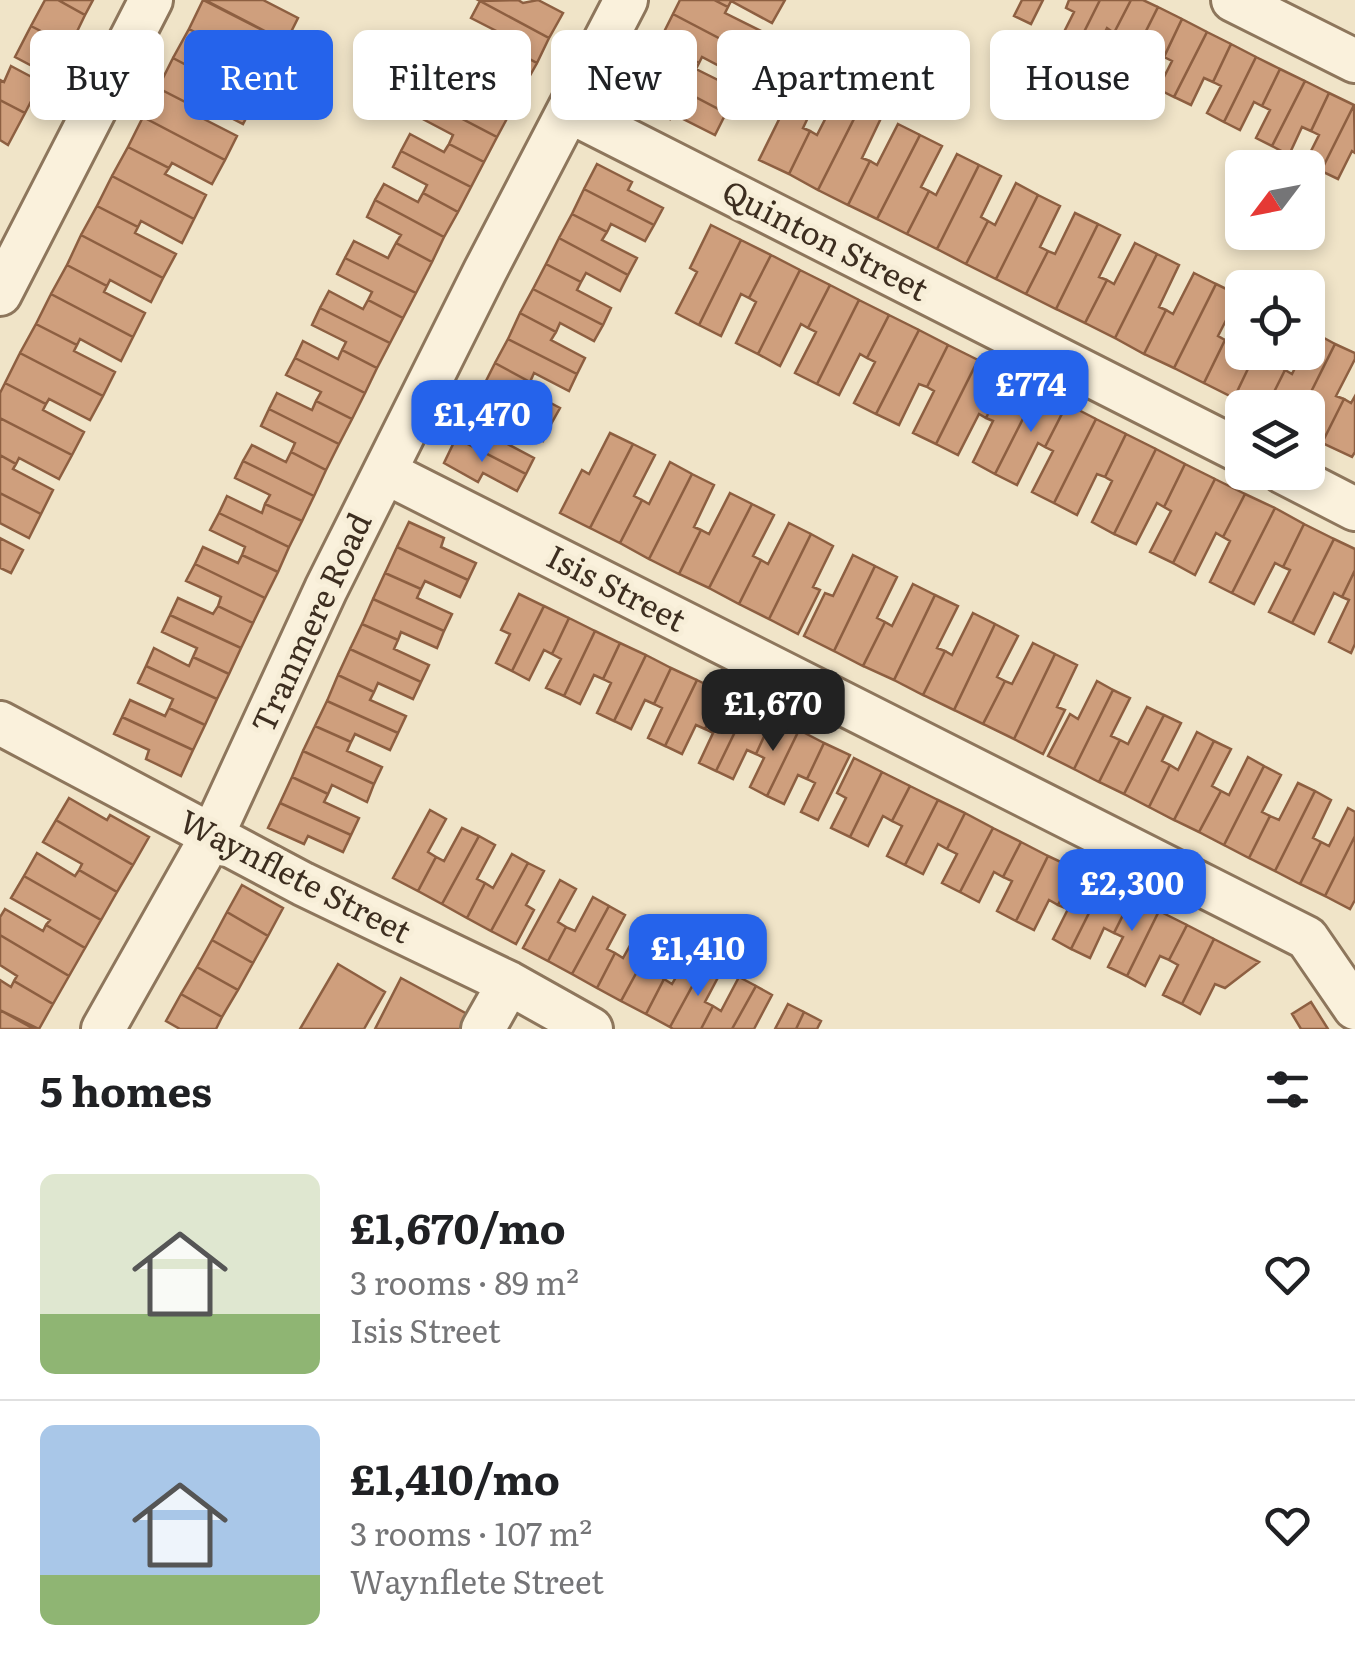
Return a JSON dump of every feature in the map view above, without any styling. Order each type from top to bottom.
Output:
[{"type":"street","points":[[0,294],[151,0]]},
{"type":"street","name":"Tranmere Road","points":[[610,30],[626,0]]},
{"type":"street","points":[[1233,0],[1355,61]]},
{"type":"street","name":"Tranmere Road","points":[[102,1029],[212,836],[326,589],[564,120]]},
{"type":"street","name":"Quinton Street","points":[[584,120],[1225,443]]},
{"type":"street","name":"Isis Street","points":[[385,472],[1307,938],[1355,1008]]},
{"type":"street","points":[[1318,490],[1355,509]]},
{"type":"street","name":"Waynflete Street","points":[[0,723],[303,884],[509,983],[591,1029]]},
{"type":"street","points":[[483,1029],[509,983]]},
{"type":"building","points":[[45,0],[58,0],[85,15],[78,30],[39,30],[31,26]]},
{"type":"building","points":[[58,0],[93,0],[85,15]]},
{"type":"building","points":[[203,0],[262,30],[191,30]]},
{"type":"building","points":[[205,0],[263,0],[298,18],[292,30],[263,30]]},
{"type":"building","points":[[538,0],[563,13],[549,38],[480,1]]},
{"type":"building","points":[[680,0],[714,0],[728,7],[725,13],[759,30],[717,30],[717,37],[673,14]]},
{"type":"building","points":[[714,0],[785,0],[772,23],[731,1],[728,7]]},
{"type":"building","points":[[1022,0],[1043,0],[1031,24],[1014,16]]},
{"type":"building","points":[[1069,0],[1100,0],[1085,30],[1065,30],[1074,12],[1066,8]]},
{"type":"building","points":[[1100,0],[1131,0],[1116,30],[1085,30]]},
{"type":"building","points":[[1131,0],[1143,0],[1158,7],[1146,30],[1116,30]]},
{"type":"building","points":[[480,1],[549,38],[537,63],[531,60],[531,30],[494,30],[471,18]]},
{"type":"building","points":[[1158,7],[1182,19],[1165,55],[1165,30],[1146,30]]},
{"type":"building","points":[[673,14],[717,37],[717,65],[702,57],[697,62],[697,30],[665,30]]},
{"type":"building","points":[[1182,19],[1207,32],[1174,97],[1165,92],[1165,75],[1172,61],[1165,55]]},
{"type":"building","points":[[31,26],[39,30],[30,30],[30,65],[15,57]]},
{"type":"building","points":[[1207,32],[1231,44],[1213,82],[1204,78],[1191,105],[1174,97]]},
{"type":"building","points":[[184,38],[184,64],[173,58]]},
{"type":"building","points":[[1231,44],[1256,57],[1224,122],[1207,113],[1221,86],[1213,82]]},
{"type":"building","points":[[1256,57],[1280,69],[1262,106],[1254,102],[1240,130],[1224,122]]},
{"type":"building","points":[[173,58],[184,64],[184,101],[164,91],[164,76]]},
{"type":"building","points":[[11,66],[30,76],[30,103],[25,113],[0,100],[0,80],[4,82]]},
{"type":"building","points":[[1280,69],[1305,81],[1272,146],[1256,138],[1270,110],[1262,106]]},
{"type":"building","points":[[697,70],[717,80],[717,108],[697,98]]},
{"type":"building","points":[[1305,81],[1329,93],[1311,131],[1302,127],[1291,150],[1272,146]]},
{"type":"building","points":[[164,91],[184,101],[184,120],[206,120],[237,136],[225,160],[149,120],[164,120]]},
{"type":"building","points":[[1329,93],[1354,105],[1325,163],[1325,150],[1312,150],[1319,135],[1311,131]]},
{"type":"building","points":[[697,98],[717,108],[717,120],[722,120],[715,135],[685,120],[697,120]]},
{"type":"building","points":[[0,100],[25,113],[8,145],[0,140]]},
{"type":"building","points":[[1354,105],[1355,153],[1352,151],[1338,179],[1325,173],[1325,163]]},
{"type":"building","points":[[142,120],[149,120],[225,160],[212,184],[172,163],[169,168],[128,147]]},
{"type":"building","points":[[425,120],[464,120],[497,137],[484,162],[449,144],[453,135]]},
{"type":"building","points":[[464,120],[506,120],[497,137]]},
{"type":"building","points":[[779,120],[807,120],[803,128],[810,131],[789,174],[759,160]]},
{"type":"building","points":[[825,120],[853,120],[818,190],[789,174],[810,131],[817,135]]},
{"type":"building","points":[[853,120],[880,120],[862,158],[870,161],[848,205],[818,190]]},
{"type":"building","points":[[898,124],[920,135],[877,219],[848,205],[870,161],[877,165]]},
{"type":"building","points":[[410,134],[444,152],[449,144],[484,162],[471,187],[401,151]]},
{"type":"building","points":[[920,135],[942,146],[921,187],[929,191],[907,234],[877,219]]},
{"type":"building","points":[[128,147],[169,168],[165,174],[206,195],[194,219],[112,176]]},
{"type":"building","points":[[401,151],[471,187],[458,212],[423,193],[427,185],[393,167]]},
{"type":"building","points":[[957,154],[979,165],[937,249],[907,234],[929,191],[936,195]]},
{"type":"building","points":[[597,164],[632,182],[628,190],[663,208],[654,225],[584,189]]},
{"type":"building","points":[[979,165],[1001,176],[981,217],[988,221],[966,264],[937,249]]},
{"type":"building","points":[[112,176],[194,219],[182,243],[141,221],[138,227],[97,206]]},
{"type":"building","points":[[1016,183],[1038,195],[996,279],[966,264],[988,221],[995,225]]},
{"type":"building","points":[[384,184],[418,202],[423,193],[458,212],[444,237],[375,200]]},
{"type":"building","points":[[584,189],[654,225],[645,241],[611,224],[607,232],[572,214]]},
{"type":"building","points":[[1038,195],[1060,206],[1040,247],[1048,251],[1026,294],[996,279]]},
{"type":"building","points":[[375,200],[444,237],[432,262],[396,243],[401,235],[367,217]]},
{"type":"building","points":[[97,206],[138,227],[135,233],[176,254],[163,278],[81,235]]},
{"type":"building","points":[[1075,213],[1098,224],[1056,309],[1026,294],[1048,251],[1055,254]]},
{"type":"building","points":[[572,214],[607,232],[602,240],[637,258],[628,275],[559,238]]},
{"type":"building","points":[[1098,224],[1120,235],[1099,277],[1107,280],[1085,323],[1056,309]]},
{"type":"building","points":[[711,225],[741,240],[699,325],[676,313],[697,272],[690,268]]},
{"type":"building","points":[[81,235],[163,278],[151,302],[110,280],[107,286],[67,265]]},
{"type":"building","points":[[559,238],[628,275],[620,291],[586,273],[581,282],[546,264]]},
{"type":"building","points":[[741,240],[771,255],[749,298],[741,294],[721,336],[699,325]]},
{"type":"building","points":[[354,241],[388,258],[396,243],[432,262],[416,293],[345,258]]},
{"type":"building","points":[[1135,243],[1157,254],[1115,338],[1085,323],[1107,280],[1114,284]]},
{"type":"building","points":[[1157,254],[1179,265],[1159,307],[1166,310],[1144,354],[1115,338]]},
{"type":"building","points":[[771,255],[800,270],[758,354],[736,343],[756,302],[749,298]]},
{"type":"building","points":[[345,258],[416,293],[403,318],[368,300],[372,292],[337,274]]},
{"type":"building","points":[[546,264],[581,282],[577,290],[611,308],[603,325],[533,289]]},
{"type":"building","points":[[67,265],[107,286],[104,292],[145,313],[133,337],[51,294]]},
{"type":"building","points":[[800,270],[830,285],[808,328],[801,324],[780,366],[758,354]]},
{"type":"building","points":[[1194,273],[1216,284],[1174,368],[1144,354],[1166,310],[1173,314]]},
{"type":"building","points":[[1216,284],[1225,288],[1225,322],[1218,336],[1225,340],[1204,383],[1174,368]]},
{"type":"building","points":[[830,285],[859,300],[817,384],[795,373],[816,332],[808,328]]},
{"type":"building","points":[[533,289],[603,325],[594,341],[560,323],[556,332],[520,313]]},
{"type":"building","points":[[329,291],[363,309],[368,300],[403,318],[390,343],[320,308]]},
{"type":"building","points":[[51,294],[133,337],[121,361],[80,339],[77,345],[36,324]]},
{"type":"building","points":[[859,300],[889,315],[867,358],[860,354],[839,395],[817,384]]},
{"type":"building","points":[[320,308],[390,343],[377,368],[342,350],[346,342],[312,325]]},
{"type":"building","points":[[520,313],[556,332],[551,340],[585,358],[577,374],[508,339]]},
{"type":"building","points":[[889,315],[919,330],[876,414],[854,403],[875,362],[867,358]]},
{"type":"building","points":[[36,324],[77,345],[74,351],[115,372],[103,396],[20,353]]},
{"type":"building","points":[[919,330],[948,345],[927,387],[919,384],[899,425],[876,414]]},
{"type":"building","points":[[508,339],[577,374],[569,391],[534,373],[530,382],[495,363]]},
{"type":"building","points":[[1325,339],[1335,344],[1325,364]]},
{"type":"building","points":[[1225,340],[1225,370],[1247,370],[1238,390],[1225,390],[1225,394],[1204,383]]},
{"type":"building","points":[[303,341],[338,359],[342,350],[377,368],[365,393],[295,358]]},
{"type":"building","points":[[1335,344],[1355,353],[1336,396],[1344,399],[1325,437],[1325,390],[1312,390]]},
{"type":"building","points":[[948,345],[978,360],[936,444],[913,433],[934,391],[927,387]]},
{"type":"building","points":[[20,353],[103,396],[90,420],[5,383]]},
{"type":"building","points":[[295,358],[365,393],[352,419],[316,401],[321,392],[286,375]]},
{"type":"building","points":[[978,360],[1008,374],[986,418],[979,414],[958,455],[936,444]]},
{"type":"building","points":[[495,363],[530,382],[526,390],[560,408],[551,424],[482,389]]},
{"type":"building","points":[[1247,370],[1285,370],[1275,390],[1238,390]]},
{"type":"building","points":[[1285,370],[1292,374],[1294,370],[1322,370],[1312,390],[1275,390]]},
{"type":"building","points":[[1008,374],[1038,389],[995,474],[973,462],[993,421],[986,418]]},
{"type":"building","points":[[5,383],[46,404],[43,410],[84,432],[72,455],[0,418],[0,393]]},
{"type":"building","points":[[482,389],[551,424],[543,441],[508,423],[504,432],[469,413]]},
{"type":"building","points":[[1038,389],[1067,404],[1045,447],[1038,443],[1017,485],[995,474]]},
{"type":"building","points":[[277,393],[312,410],[316,401],[352,419],[339,444],[269,409]]},
{"type":"building","points":[[1355,396],[1352,457],[1325,444],[1344,399],[1351,403]]},
{"type":"building","points":[[1067,404],[1096,419],[1054,503],[1032,492],[1053,451],[1045,447]]},
{"type":"building","points":[[269,409],[339,444],[326,470],[291,452],[295,443],[261,426]]},
{"type":"building","points":[[469,413],[504,432],[500,440],[534,458],[526,474],[456,438]]},
{"type":"building","points":[[0,418],[72,455],[59,479],[19,458],[16,464],[0,455]]},
{"type":"building","points":[[1096,419],[1126,434],[1105,477],[1097,474],[1077,515],[1054,503]]},
{"type":"building","points":[[610,433],[633,444],[590,528],[560,513],[582,470],[589,474]]},
{"type":"building","points":[[1126,434],[1156,449],[1114,534],[1092,522],[1112,481],[1105,477]]},
{"type":"building","points":[[456,438],[526,474],[517,491],[483,473],[478,482],[444,463]]},
{"type":"building","points":[[633,444],[655,455],[634,496],[642,500],[620,543],[590,528]]},
{"type":"building","points":[[252,445],[286,462],[291,452],[326,470],[314,496],[243,461]]},
{"type":"building","points":[[1156,449],[1185,464],[1164,507],[1157,503],[1136,544],[1114,534]]},
{"type":"building","points":[[0,455],[16,464],[13,469],[53,490],[41,514],[0,493]]},
{"type":"building","points":[[243,461],[314,496],[302,521],[265,504],[270,495],[235,478]]},
{"type":"building","points":[[670,462],[692,474],[649,559],[620,543],[642,500],[649,504]]},
{"type":"building","points":[[1185,464],[1215,479],[1173,563],[1150,552],[1171,511],[1164,507]]},
{"type":"building","points":[[692,474],[714,485],[694,527],[701,530],[679,574],[649,559]]},
{"type":"building","points":[[1215,479],[1225,484],[1225,490],[1245,494],[1223,537],[1216,533],[1195,575],[1173,563]]},
{"type":"building","points":[[0,493],[41,514],[29,538],[0,523]]},
{"type":"building","points":[[730,493],[752,504],[709,588],[679,574],[701,530],[709,534]]},
{"type":"building","points":[[1245,494],[1275,508],[1232,593],[1210,582],[1230,541],[1223,537]]},
{"type":"building","points":[[227,496],[262,513],[265,504],[302,521],[289,547],[219,513]]},
{"type":"building","points":[[752,504],[774,515],[753,556],[761,560],[739,604],[709,588]]},
{"type":"building","points":[[1275,508],[1304,524],[1283,567],[1275,563],[1254,604],[1232,593]]},
{"type":"building","points":[[219,513],[289,547],[278,572],[242,555],[245,547],[210,530]]},
{"type":"building","points":[[409,522],[444,538],[441,547],[476,563],[468,580],[397,547]]},
{"type":"building","points":[[789,523],[811,534],[769,619],[739,604],[761,560],[768,564]]},
{"type":"building","points":[[1304,524],[1334,539],[1292,623],[1269,612],[1290,570],[1283,567]]},
{"type":"building","points":[[811,534],[833,546],[813,587],[820,590],[798,634],[769,619]]},
{"type":"building","points":[[0,538],[23,550],[11,573],[0,568]]},
{"type":"building","points":[[1334,539],[1355,549],[1355,570],[1342,597],[1334,593],[1314,634],[1292,623]]},
{"type":"building","points":[[203,547],[238,563],[242,555],[278,572],[265,598],[195,564]]},
{"type":"building","points":[[397,547],[468,580],[460,597],[425,581],[421,589],[385,573]]},
{"type":"building","points":[[853,555],[875,566],[834,651],[804,636],[825,593],[833,596]]},
{"type":"building","points":[[195,564],[265,598],[253,623],[218,606],[221,597],[186,581]]},
{"type":"building","points":[[875,566],[897,577],[877,618],[885,622],[863,666],[834,651]]},
{"type":"building","points":[[1355,570],[1355,644],[1351,653],[1329,642],[1349,600],[1342,597]]},
{"type":"building","points":[[385,573],[421,589],[417,598],[452,614],[444,631],[373,599]]},
{"type":"building","points":[[913,584],[935,595],[894,680],[863,666],[885,622],[892,626]]},
{"type":"building","points":[[519,594],[544,606],[512,671],[496,663],[510,634],[501,630]]},
{"type":"building","points":[[935,595],[958,606],[937,648],[945,651],[923,695],[894,680]]},
{"type":"building","points":[[178,598],[213,614],[218,606],[253,623],[241,648],[170,615]]},
{"type":"building","points":[[373,599],[444,631],[437,648],[401,632],[398,640],[362,624]]},
{"type":"building","points":[[544,606],[569,618],[552,654],[544,650],[529,680],[512,671]]},
{"type":"building","points":[[973,613],[995,624],[954,710],[923,695],[945,651],[952,655]]},
{"type":"building","points":[[170,615],[241,648],[229,674],[193,657],[197,648],[162,632]]},
{"type":"building","points":[[569,618],[595,631],[564,696],[546,688],[561,659],[552,654]]},
{"type":"building","points":[[362,624],[398,640],[394,649],[429,665],[421,682],[350,649]]},
{"type":"building","points":[[995,624],[1018,636],[997,677],[1005,681],[983,724],[954,710]]},
{"type":"building","points":[[595,631],[620,643],[603,679],[594,675],[580,704],[564,696]]},
{"type":"building","points":[[620,643],[646,655],[614,721],[597,713],[611,683],[603,679]]},
{"type":"building","points":[[1033,643],[1055,654],[1014,739],[983,724],[1005,681],[1012,684]]},
{"type":"building","points":[[154,648],[189,666],[193,657],[229,674],[217,699],[146,666]]},
{"type":"building","points":[[350,649],[421,682],[413,699],[378,683],[374,692],[338,675]]},
{"type":"building","points":[[1055,654],[1077,665],[1057,707],[1065,710],[1043,754],[1014,739]]},
{"type":"building","points":[[646,655],[671,668],[654,704],[645,700],[631,729],[614,721]]},
{"type":"building","points":[[146,666],[217,699],[205,725],[169,708],[173,699],[138,683]]},
{"type":"building","points":[[671,668],[697,680],[665,746],[648,738],[662,708],[654,704]]},
{"type":"building","points":[[338,675],[374,692],[370,700],[406,716],[398,733],[327,701]]},
{"type":"building","points":[[697,680],[723,693],[705,729],[696,725],[682,754],[665,746]]},
{"type":"building","points":[[1097,681],[1113,690],[1074,769],[1048,756],[1070,714],[1078,719]]},
{"type":"building","points":[[1113,690],[1130,698],[1111,736],[1120,740],[1099,782],[1074,769]]},
{"type":"building","points":[[723,693],[748,705],[716,771],[699,763],[713,733],[705,729]]},
{"type":"building","points":[[130,700],[165,716],[169,708],[205,725],[193,750],[122,717]]},
{"type":"building","points":[[327,701],[398,733],[390,750],[355,734],[351,742],[315,726]]},
{"type":"building","points":[[748,705],[773,717],[756,754],[747,750],[733,779],[716,771]]},
{"type":"building","points":[[1147,707],[1164,715],[1124,794],[1099,782],[1120,740],[1128,744]]},
{"type":"building","points":[[1164,715],[1181,723],[1162,761],[1170,765],[1149,807],[1124,794]]},
{"type":"building","points":[[122,717],[193,750],[181,776],[146,759],[149,750],[114,734]]},
{"type":"building","points":[[773,717],[799,730],[767,796],[750,787],[764,758],[756,754]]},
{"type":"building","points":[[315,726],[351,742],[347,751],[382,767],[374,784],[303,751]]},
{"type":"building","points":[[799,730],[824,743],[807,779],[798,775],[784,804],[767,796]]},
{"type":"building","points":[[1197,732],[1214,741],[1174,820],[1149,807],[1170,765],[1178,770]]},
{"type":"building","points":[[1214,741],[1231,749],[1212,786],[1221,791],[1199,832],[1174,820]]},
{"type":"building","points":[[824,743],[850,755],[818,820],[801,812],[815,783],[807,779]]},
{"type":"building","points":[[303,751],[374,784],[367,802],[332,785],[328,794],[292,777]]},
{"type":"building","points":[[1248,757],[1264,766],[1224,845],[1199,832],[1221,791],[1229,795]]},
{"type":"building","points":[[854,758],[882,772],[850,837],[831,828],[846,798],[837,793]]},
{"type":"building","points":[[1264,766],[1281,775],[1262,812],[1270,816],[1249,858],[1224,845]]},
{"type":"building","points":[[882,772],[910,786],[892,821],[883,816],[868,846],[850,837]]},
{"type":"building","points":[[292,777],[328,794],[324,802],[359,818],[351,835],[280,803]]},
{"type":"building","points":[[1298,783],[1315,791],[1275,871],[1249,858],[1270,816],[1279,820]]},
{"type":"building","points":[[910,786],[938,800],[905,865],[887,856],[902,826],[892,821]]},
{"type":"building","points":[[1315,791],[1331,800],[1313,838],[1321,842],[1300,884],[1275,871]]},
{"type":"building","points":[[69,798],[107,820],[110,815],[149,837],[133,865],[56,820]]},
{"type":"building","points":[[938,800],[965,813],[947,849],[938,844],[923,874],[905,865]]},
{"type":"building","points":[[280,803],[351,835],[343,852],[308,836],[304,844],[268,828]]},
{"type":"building","points":[[1348,808],[1355,812],[1355,836],[1325,896],[1300,884],[1321,842],[1329,846]]},
{"type":"building","points":[[430,810],[446,819],[428,852],[436,857],[418,891],[393,878]]},
{"type":"building","points":[[965,813],[993,828],[960,892],[942,883],[957,854],[947,849]]},
{"type":"building","points":[[56,820],[133,865],[117,892],[79,870],[82,864],[43,842]]},
{"type":"building","points":[[462,828],[479,836],[442,904],[418,891],[436,857],[444,861]]},
{"type":"building","points":[[993,828],[1021,842],[1003,877],[994,872],[979,902],[960,892]]},
{"type":"building","points":[[479,836],[495,845],[477,879],[485,883],[467,918],[442,904]]},
{"type":"building","points":[[1355,836],[1355,900],[1350,909],[1325,896]]},
{"type":"building","points":[[1021,842],[1048,856],[1016,921],[997,911],[1012,881],[1003,877]]},
{"type":"building","points":[[37,853],[75,876],[79,870],[117,892],[101,920],[24,876]]},
{"type":"building","points":[[512,854],[528,863],[491,931],[467,918],[485,883],[493,888]]},
{"type":"building","points":[[1048,856],[1076,869],[1058,905],[1049,900],[1034,930],[1016,921]]},
{"type":"building","points":[[528,863],[544,871],[526,905],[534,910],[516,944],[491,931]]},
{"type":"building","points":[[1076,869],[1104,883],[1071,949],[1053,939],[1068,909],[1058,905]]},
{"type":"building","points":[[24,876],[101,920],[85,948],[46,925],[50,920],[11,898]]},
{"type":"building","points":[[560,880],[576,889],[558,922],[566,927],[548,961],[523,948]]},
{"type":"building","points":[[1104,883],[1132,897],[1114,933],[1104,928],[1090,958],[1071,949]]},
{"type":"building","points":[[242,885],[283,908],[268,936],[227,912]]},
{"type":"building","points":[[593,897],[609,906],[572,974],[548,961],[566,927],[575,931]]},
{"type":"building","points":[[1132,897],[1159,911],[1127,976],[1108,967],[1123,937],[1114,933]]},
{"type":"building","points":[[609,906],[625,915],[607,949],[615,953],[597,988],[572,974]]},
{"type":"building","points":[[5,909],[43,931],[46,925],[85,948],[69,976],[0,935],[0,917]]},
{"type":"building","points":[[1159,911],[1187,925],[1169,960],[1160,956],[1145,986],[1127,976]]},
{"type":"building","points":[[227,912],[268,936],[253,963],[212,940]]},
{"type":"building","points":[[642,924],[658,933],[621,1001],[597,988],[615,953],[623,958]]},
{"type":"building","points":[[1187,925],[1214,939],[1182,1004],[1163,995],[1178,965],[1169,960]]},
{"type":"building","points":[[658,933],[674,942],[656,975],[664,979],[646,1014],[621,1001]]},
{"type":"building","points":[[0,935],[69,976],[53,1004],[14,981],[17,976],[0,965]]},
{"type":"building","points":[[1214,939],[1259,962],[1225,988],[1215,984],[1200,1014],[1182,1004]]},
{"type":"building","points":[[212,940],[253,963],[238,990],[197,967]]},
{"type":"building","points":[[691,951],[707,959],[670,1027],[646,1014],[664,979],[672,984]]},
{"type":"building","points":[[707,959],[723,968],[705,1002],[713,1006],[701,1029],[673,1029],[670,1027]]},
{"type":"building","points":[[338,964],[385,992],[364,1029],[300,1029]]},
{"type":"building","points":[[197,967],[238,990],[222,1017],[181,994]]},
{"type":"building","points":[[739,977],[756,986],[732,1029],[701,1029],[713,1006],[721,1011]]},
{"type":"building","points":[[401,978],[469,1015],[462,1029],[375,1029]]},
{"type":"building","points":[[0,980],[11,987],[14,981],[53,1004],[39,1029],[0,1010]]},
{"type":"building","points":[[756,986],[772,995],[754,1029],[732,1029]]},
{"type":"building","points":[[181,994],[222,1017],[216,1029],[180,1029],[166,1021]]},
{"type":"building","points":[[1311,1002],[1328,1029],[1301,1029],[1292,1014]]},
{"type":"building","points":[[788,1004],[804,1012],[796,1029],[775,1029]]},
{"type":"building","points":[[0,1010],[34,1029],[0,1029]]},
{"type":"building","points":[[804,1012],[821,1021],[817,1029],[796,1029]]}]
